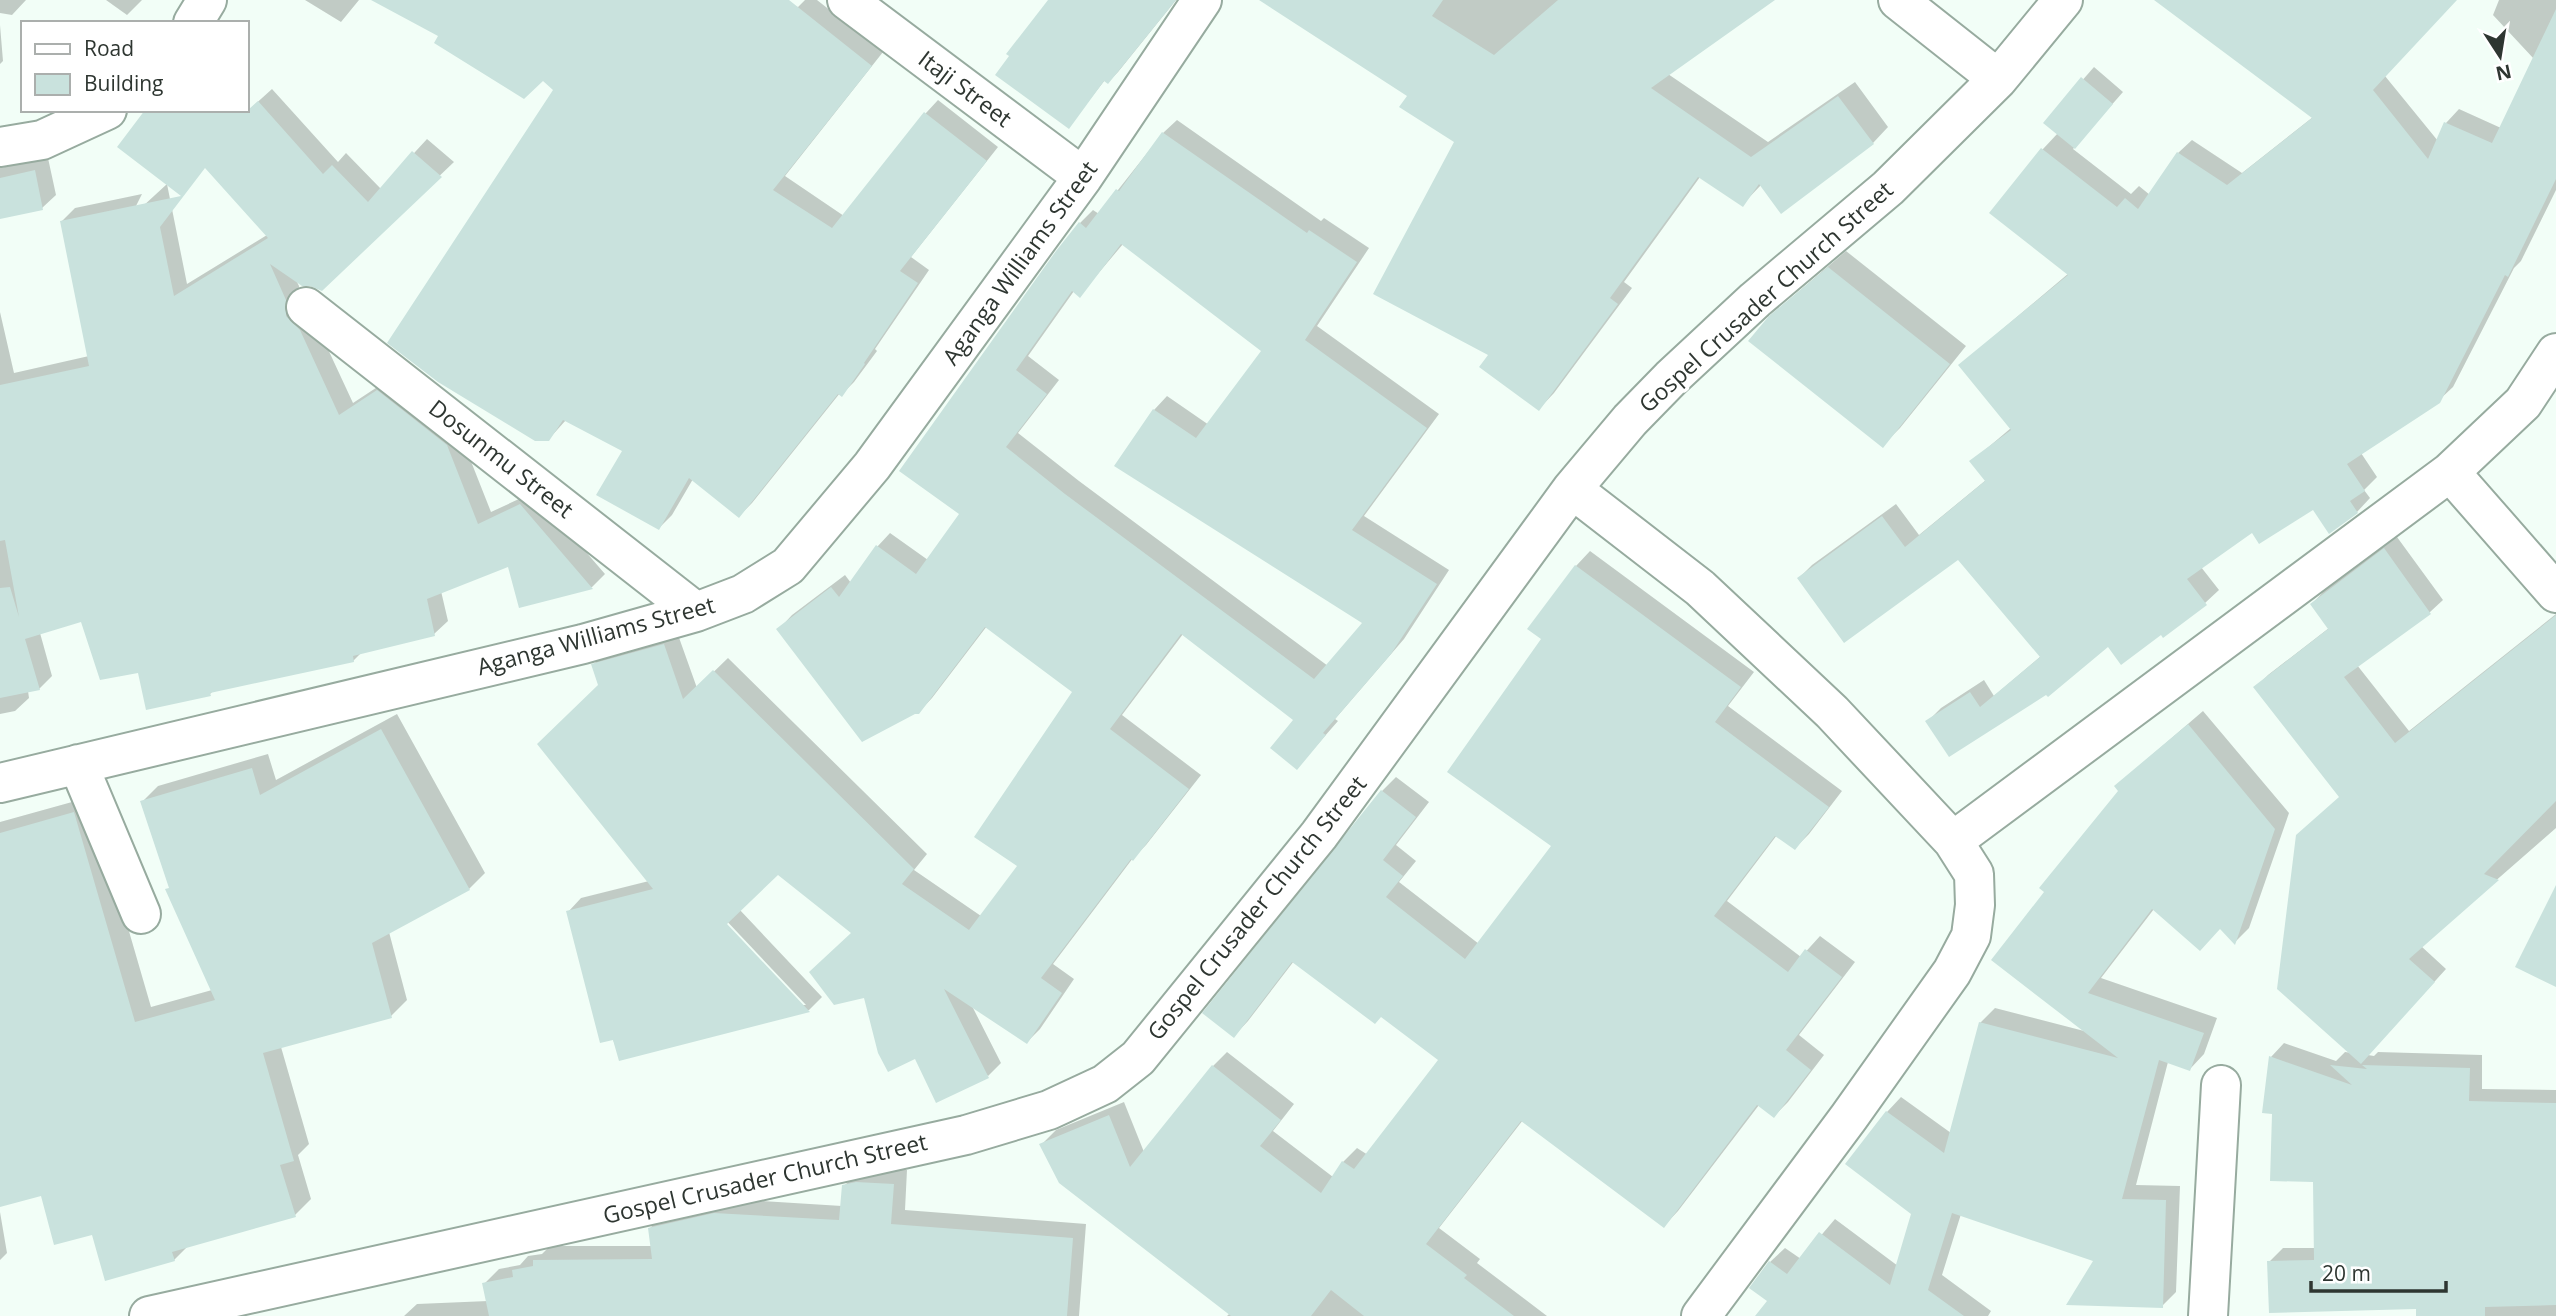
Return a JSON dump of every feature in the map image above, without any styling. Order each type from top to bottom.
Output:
[{"type":"street","points":[[193,21],[207,0]]},
{"type":"street","name":"Itaji Street","points":[[847,0],[1083,177]]},
{"type":"street","name":"Aganga Williams Street","points":[[0,783],[583,644],[696,612],[743,594],[788,566],[872,466],[1083,177],[1202,0]]},
{"type":"street","points":[[1898,0],[1998,79]]},
{"type":"street","name":"Gospel Crusader Church Street","points":[[149,1316],[966,1135],[1049,1110],[1105,1084],[1138,1058],[1319,835],[1572,488],[1630,419],[1755,300],[1888,188],[1998,79],[2063,0]]},
{"type":"street","points":[[0,147],[42,140],[103,112]]},
{"type":"street","name":"Dosunmu Street","points":[[306,307],[696,612]]},
{"type":"street","points":[[1953,841],[2450,472],[2522,403],[2556,353]]},
{"type":"street","points":[[2450,472],[2556,593]]},
{"type":"street","points":[[1572,488],[1700,588],[1832,712],[1953,841],[1974,874],[1975,905],[1971,936],[1952,972],[1849,1117],[1701,1316]]},
{"type":"street","points":[[78,764],[141,914]]},
{"type":"street","points":[[2208,1316],[2221,1085]]},
{"type":"building","points":[[371,0],[789,0],[872,66],[773,190],[832,228],[924,112],[987,161],[900,271],[918,283],[865,364],[842,397],[838,394],[739,518],[689,478],[659,530],[596,495],[622,451],[563,420],[549,441],[535,441],[438,382],[387,343],[553,90],[543,81],[524,99],[434,43],[438,36]]},
{"type":"building","points":[[1048,0],[1176,0],[1108,84],[1104,81],[1069,129],[995,75],[1009,56],[1006,54]]},
{"type":"building","points":[[1259,0],[1443,0],[1432,16],[1494,55],[1558,0],[1775,0],[1651,88],[1751,157],[1838,96],[1874,144],[1781,214],[1759,184],[1743,207],[1698,177],[1610,298],[1618,304],[1539,411],[1479,367],[1488,355],[1373,294],[1454,142],[1399,107],[1407,96]]},
{"type":"building","points":[[2154,0],[2457,0],[2373,90],[2428,159],[2444,122],[2492,143],[2556,9],[2556,179],[2508,277],[2505,275],[2440,403],[2347,464],[2365,491],[2350,501],[2358,513],[2329,534],[2313,510],[2259,544],[2252,533],[2187,579],[2207,605],[2163,638],[2161,635],[2121,665],[2108,647],[2048,697],[2046,695],[1949,757],[1925,721],[1970,692],[1980,707],[2040,657],[1958,560],[1844,643],[1797,578],[1882,516],[1905,547],[1985,481],[1969,461],[2011,430],[1958,365],[2068,275],[1989,213],[2041,148],[2117,207],[2125,198],[2138,209],[2177,152],[2227,185],[2312,118]]},
{"type":"building","points":[[2081,77],[2113,104],[2075,149],[2043,123]]},
{"type":"building","points":[[258,101],[323,174],[332,165],[368,202],[412,151],[442,177],[322,291],[302,286],[270,264],[286,300],[286,316],[300,330],[339,415],[377,390],[447,445],[478,524],[520,504],[593,589],[519,608],[508,567],[427,599],[435,636],[353,656],[354,662],[210,693],[211,696],[146,710],[138,673],[100,680],[81,622],[25,639],[40,690],[0,698],[0,588],[10,587],[19,617],[5,540],[0,541],[0,385],[89,366],[60,221],[181,196],[117,147],[143,112],[248,112]],"holes":[[[205,168],[268,238],[174,296],[160,227]]]},
{"type":"building","points":[[1162,132],[1307,233],[1309,230],[1357,262],[1305,340],[1427,428],[1352,530],[1437,584],[1391,654],[1323,733],[1326,735],[1297,770],[1270,748],[1293,720],[1181,634],[1110,729],[1189,789],[1133,861],[1131,859],[1041,978],[1062,993],[1027,1044],[944,989],[989,1078],[936,1103],[915,1059],[888,1072],[878,1053],[864,998],[834,1005],[809,972],[851,933],[778,875],[727,924],[810,1012],[619,1061],[613,1040],[600,1043],[566,911],[653,889],[537,744],[598,685],[591,664],[664,644],[683,699],[713,670],[914,869],[902,884],[969,930],[1017,866],[974,837],[1072,692],[985,627],[919,714],[862,742],[776,629],[831,587],[839,597],[876,545],[916,574],[959,514],[899,471],[1056,251],[1079,222],[1086,228],[1116,189],[1119,191]],"holes":[[[1121,244],[1261,351],[1196,438],[1153,409],[1114,466],[1362,623],[1314,679],[1006,447],[1047,394],[1016,370],[1072,291],[1080,298]]]},
{"type":"building","points":[[35,170],[43,210],[0,219],[0,178]]},
{"type":"building","points":[[1828,267],[1950,364],[1883,448],[1748,341],[1769,316]]},
{"type":"building","points":[[2384,548],[2431,614],[2344,677],[2395,743],[2556,615],[2556,801],[2484,874],[2499,880],[2409,959],[2435,982],[2361,1064],[2277,989],[2296,835],[2339,797],[2253,687],[2328,629],[2310,604]]},
{"type":"building","points":[[1575,565],[1741,687],[1715,722],[1829,807],[1795,850],[1775,836],[1714,916],[1788,972],[1805,949],[1842,977],[1786,1050],[1811,1070],[1774,1118],[1757,1105],[1664,1228],[1521,1121],[1426,1244],[1467,1275],[1464,1278],[1514,1316],[1364,1316],[1331,1290],[1311,1316],[1231,1316],[1059,1183],[1039,1144],[1109,1115],[1130,1167],[1212,1065],[1281,1120],[1260,1146],[1321,1193],[1342,1161],[1354,1169],[1438,1060],[1381,1017],[1375,1024],[1292,962],[1234,1038],[1202,1013],[1381,790],[1416,817],[1383,860],[1403,876],[1386,897],[1465,959],[1551,846],[1447,772],[1541,639],[1527,629]]},
{"type":"building","points":[[2188,724],[2275,829],[2235,945],[2220,929],[2200,951],[2152,909],[2088,993],[2204,1033],[2190,1071],[2159,1060],[2122,1199],[2166,1200],[2163,1308],[2066,1305],[2093,1261],[1952,1213],[1928,1290],[1964,1316],[1755,1316],[1767,1301],[1749,1288],[1769,1261],[1787,1274],[1819,1232],[1890,1285],[1911,1214],[1845,1164],[1886,1111],[1944,1153],[1979,1022],[2118,1058],[1991,960],[2044,892],[2039,888],[2118,791],[2114,786]]},
{"type":"building","points":[[381,729],[470,890],[372,943],[392,1018],[263,1053],[294,1161],[280,1165],[296,1217],[172,1252],[175,1261],[105,1281],[92,1235],[54,1245],[41,1196],[0,1207],[0,833],[74,812],[135,1022],[215,1000],[165,889],[169,888],[140,801],[252,768],[260,795]]},
{"type":"building","points":[[2556,885],[2556,987],[2515,967]]},
{"type":"building","points":[[2269,1056],[2352,1085],[2330,1065],[2367,1069],[2362,1065],[2470,1068],[2469,1101],[2556,1103],[2556,1305],[2485,1307],[2485,1316],[2416,1316],[2416,1309],[2269,1313],[2267,1261],[2314,1260],[2313,1182],[2270,1181],[2272,1114],[2262,1113]]},
{"type":"building","points":[[856,1182],[894,1184],[891,1224],[1073,1238],[1067,1316],[489,1316],[482,1283],[513,1277],[512,1270],[533,1266],[533,1260],[652,1259],[648,1228],[714,1213],[839,1220],[842,1185]]}]
